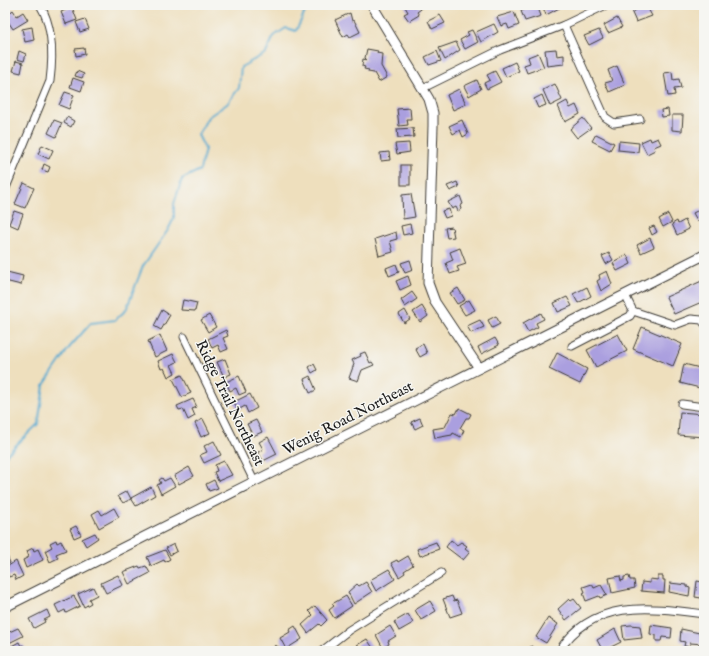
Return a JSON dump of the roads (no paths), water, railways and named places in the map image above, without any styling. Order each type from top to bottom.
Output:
[{"type":"street","points":[[5,190],[50,81],[52,65],[47,22],[40,5]]},
{"type":"street","points":[[372,5],[429,99],[433,113],[428,284],[435,302],[478,368]]},
{"type":"street","points":[[423,88],[500,50],[564,25],[606,5]]},
{"type":"street","points":[[564,25],[605,117],[614,124],[640,119]]},
{"type":"street","name":"Wenig Road Northeast","points":[[5,607],[704,255]]},
{"type":"street","points":[[625,295],[633,311],[675,325],[691,318],[702,320],[704,323]]},
{"type":"street","points":[[572,346],[630,316],[633,311]]},
{"type":"street","name":"Ridge Trail Northeast","points":[[184,337],[254,481]]},
{"type":"street","points":[[682,404],[704,407]]},
{"type":"street","points":[[322,651],[350,630],[441,573]]},
{"type":"street","points":[[559,651],[575,633],[590,622],[622,610],[642,608],[704,614]]},
{"type":"waterway","points":[[5,456],[38,424],[44,385],[69,348],[91,323],[115,320],[126,310],[143,266],[168,230],[174,218],[174,204],[182,179],[200,170],[205,149],[198,135],[208,117],[227,104],[239,88],[241,67],[266,53],[274,36],[286,28],[296,31],[305,12],[303,5]]}]
